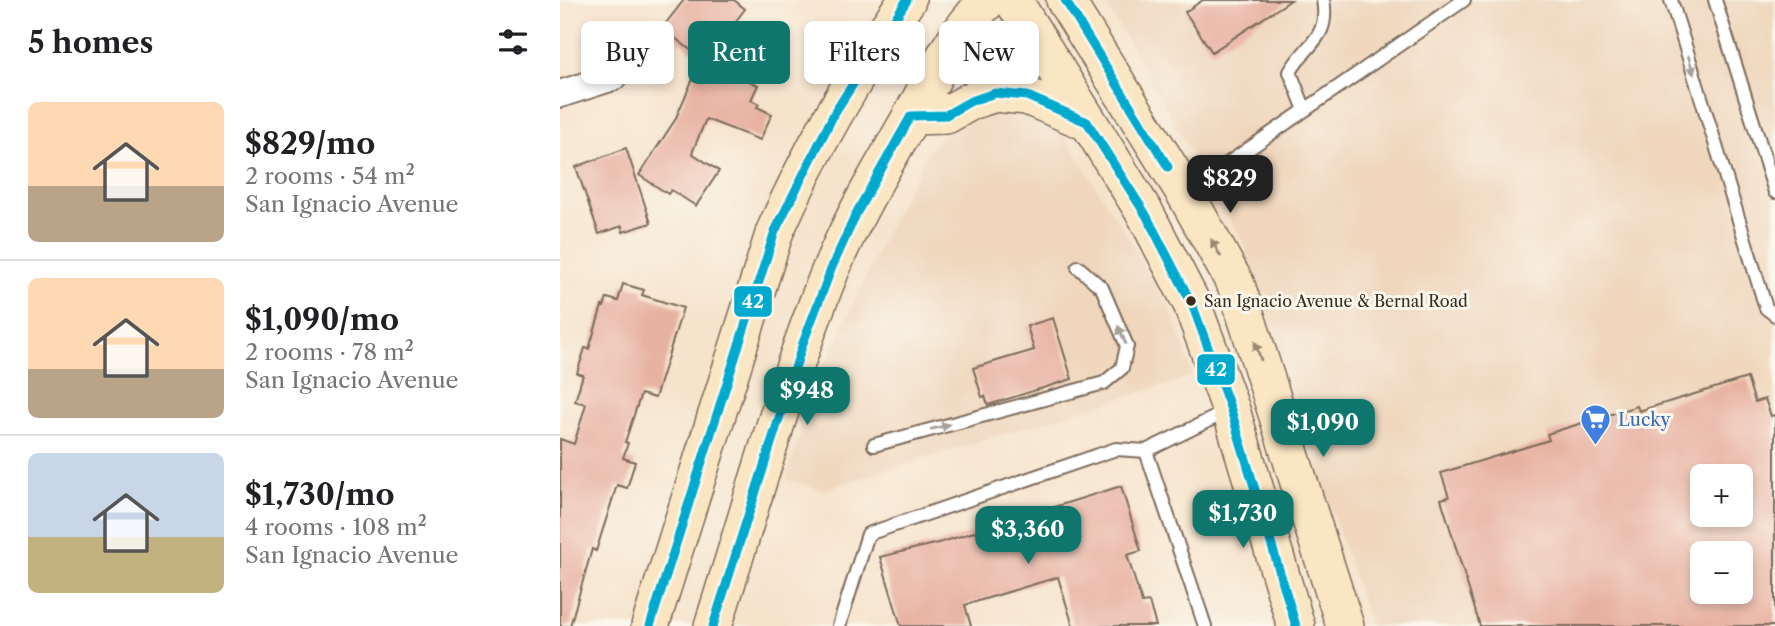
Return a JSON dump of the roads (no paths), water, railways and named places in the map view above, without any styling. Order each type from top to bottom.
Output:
[{"type":"main road","points":[[650,626],[775,232],[797,183],[837,110],[907,0]]},
{"type":"main road","points":[[713,626],[803,344],[827,280],[857,212],[934,70],[973,15],[988,0]]},
{"type":"main road","points":[[1013,0],[1146,215],[1192,304],[1231,410],[1296,626]]},
{"type":"main road","points":[[1065,0],[1185,193],[1241,298],[1345,626]]},
{"type":"main road","points":[[911,116],[946,115],[971,101],[995,93],[1027,96],[1087,122]]},
{"type":"street","points":[[560,94],[593,84]]},
{"type":"lane","points":[[1305,110],[1290,72],[1298,59],[1322,34],[1327,18],[1324,0]]},
{"type":"lane","points":[[1185,193],[1464,0]]},
{"type":"lane","points":[[1671,0],[1766,308],[1775,315]]},
{"type":"lane","points":[[1715,0],[1775,192]]},
{"type":"lane","points":[[874,445],[1104,383],[1122,368],[1127,346],[1102,288],[1078,267]]},
{"type":"lane","points":[[839,626],[868,534],[1116,449],[1146,451],[1231,410]]},
{"type":"lane","points":[[1146,451],[1205,626]]},
{"type":"place","name":"San Ignacio Avenue & Bernal Road","points":[[1191,301]]},
{"type":"place","name":"Lucky","points":[[1595,447]]}]
